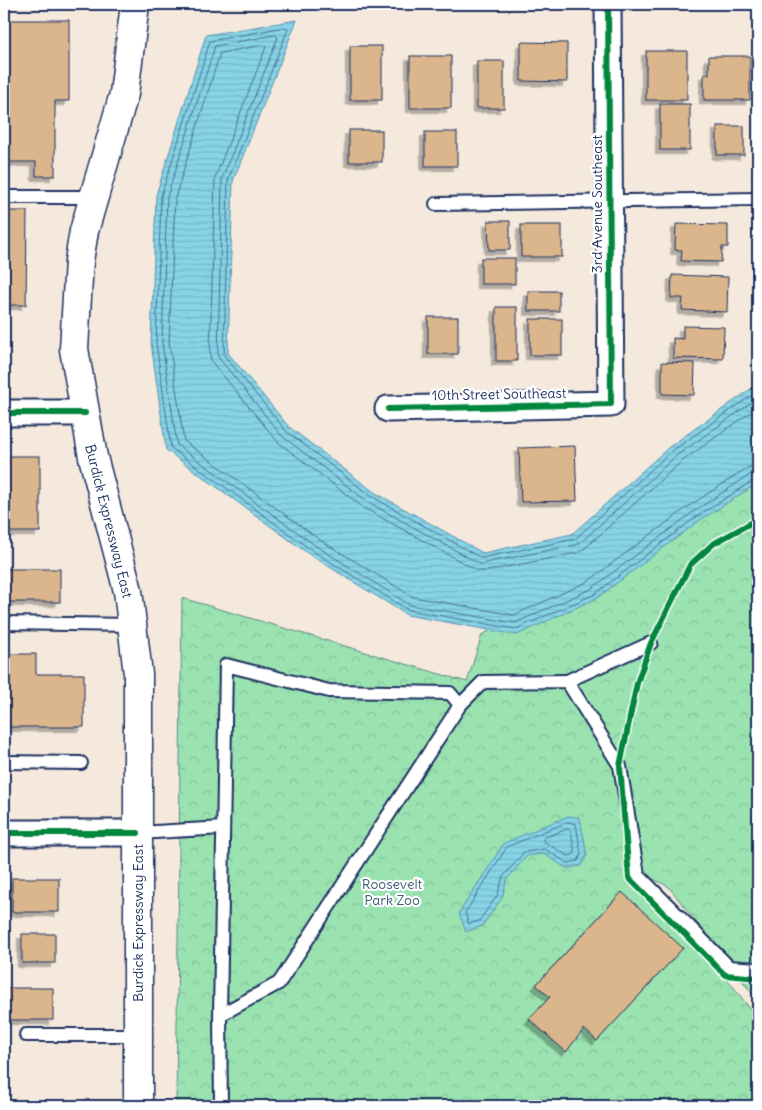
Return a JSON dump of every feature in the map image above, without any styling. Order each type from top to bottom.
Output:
[{"type":"main road","name":"Burdick Expressway East","points":[[135,4],[124,94],[84,231],[79,261],[74,349],[93,457],[128,591],[138,674],[138,1106]]},
{"type":"street","name":"3rd Avenue Southeast","points":[[608,4],[611,404]]},
{"type":"street","name":"10th Street Southeast","points":[[388,409],[611,404]]},
{"type":"street","points":[[4,413],[85,413]]},
{"type":"street","points":[[4,833],[138,832]]},
{"type":"lane","points":[[4,197],[94,197]]},
{"type":"lane","points":[[436,204],[758,199]]},
{"type":"lane","points":[[4,623],[132,625]]},
{"type":"lane","points":[[220,1015],[278,983],[460,705],[483,682],[567,681],[651,644]]},
{"type":"lane","points":[[221,1106],[220,1015],[226,665],[329,691],[450,693],[460,705]]},
{"type":"lane","points":[[567,681],[620,766],[638,875],[729,967],[758,969]]},
{"type":"lane","points":[[4,762],[82,763]]},
{"type":"lane","points":[[138,832],[223,828]]},
{"type":"lane","points":[[26,1035],[139,1035]]},
{"type":"green space","name":"Roosevelt Park Zoo","points":[[758,478],[758,1001],[668,886],[649,877],[758,1019],[758,1106],[176,1106],[182,598],[467,682],[482,635]]},
{"type":"water","points":[[297,20],[233,181],[228,353],[289,427],[374,492],[483,553],[572,534],[669,447],[758,384],[758,483],[699,521],[597,598],[517,635],[407,615],[310,555],[166,450],[151,343],[156,195],[206,35]]},
{"type":"water","points":[[568,816],[580,818],[587,855],[581,866],[566,868],[544,854],[527,856],[507,879],[502,898],[482,926],[466,932],[459,913],[504,843]]},
{"type":"building","points":[[4,20],[69,20],[69,101],[55,101],[55,176],[36,176],[36,162],[4,162]]},
{"type":"building","points":[[521,42],[567,43],[567,82],[521,81]]},
{"type":"building","points":[[350,46],[382,46],[382,100],[350,100]]},
{"type":"building","points":[[646,51],[687,51],[687,100],[646,100]]},
{"type":"building","points":[[410,56],[451,56],[451,108],[410,108]]},
{"type":"building","points":[[709,56],[750,56],[750,100],[704,100],[704,74],[709,74]]},
{"type":"building","points":[[477,61],[504,61],[504,108],[477,108]]},
{"type":"building","points":[[660,104],[690,104],[690,150],[660,150]]},
{"type":"building","points":[[717,126],[744,126],[744,155],[717,155]]},
{"type":"building","points":[[349,130],[382,130],[382,162],[349,162]]},
{"type":"building","points":[[425,132],[457,132],[457,166],[425,166]]},
{"type":"building","points":[[4,211],[27,211],[26,305],[7,305],[7,366],[4,366]]},
{"type":"building","points":[[488,221],[510,221],[510,250],[489,250]]},
{"type":"building","points":[[676,224],[728,225],[728,247],[722,247],[721,262],[681,261],[682,250],[675,250]]},
{"type":"building","points":[[521,225],[562,225],[562,257],[521,257]]},
{"type":"building","points":[[481,258],[515,258],[515,284],[481,284]]},
{"type":"building","points":[[672,275],[728,277],[727,312],[682,310],[683,298],[671,298]]},
{"type":"building","points":[[528,291],[559,291],[559,311],[528,311]]},
{"type":"building","points":[[496,307],[517,307],[517,361],[496,361]]},
{"type":"building","points":[[428,317],[458,317],[458,354],[428,354]]},
{"type":"building","points":[[530,319],[562,319],[562,355],[530,355]]},
{"type":"building","points":[[683,326],[724,327],[723,359],[673,358],[673,338],[683,339]]},
{"type":"building","points":[[662,362],[695,363],[694,395],[662,394]]},
{"type":"building","points":[[575,446],[577,501],[521,502],[519,448]]},
{"type":"building","points":[[4,456],[40,456],[40,532],[4,532]]},
{"type":"building","points":[[4,569],[60,569],[60,602],[4,602]]},
{"type":"building","points":[[4,654],[36,654],[36,674],[84,674],[84,727],[4,727]]},
{"type":"building","points":[[12,878],[59,878],[59,912],[12,912]]},
{"type":"building","points":[[622,892],[683,948],[597,1041],[584,1029],[566,1052],[529,1019],[550,997],[536,985]]},
{"type":"building","points":[[22,934],[55,934],[55,963],[22,963]]},
{"type":"building","points":[[5,988],[53,988],[53,1020],[5,1020]]},
{"type":"cycle path","points":[[388,409],[611,404],[608,4]]},
{"type":"cycle path","points":[[4,413],[85,413]]},
{"type":"cycle path","points":[[758,519],[713,544],[690,565],[651,643],[637,683],[620,766],[629,878],[725,975],[758,978]]},
{"type":"cycle path","points":[[4,833],[138,833]]}]
